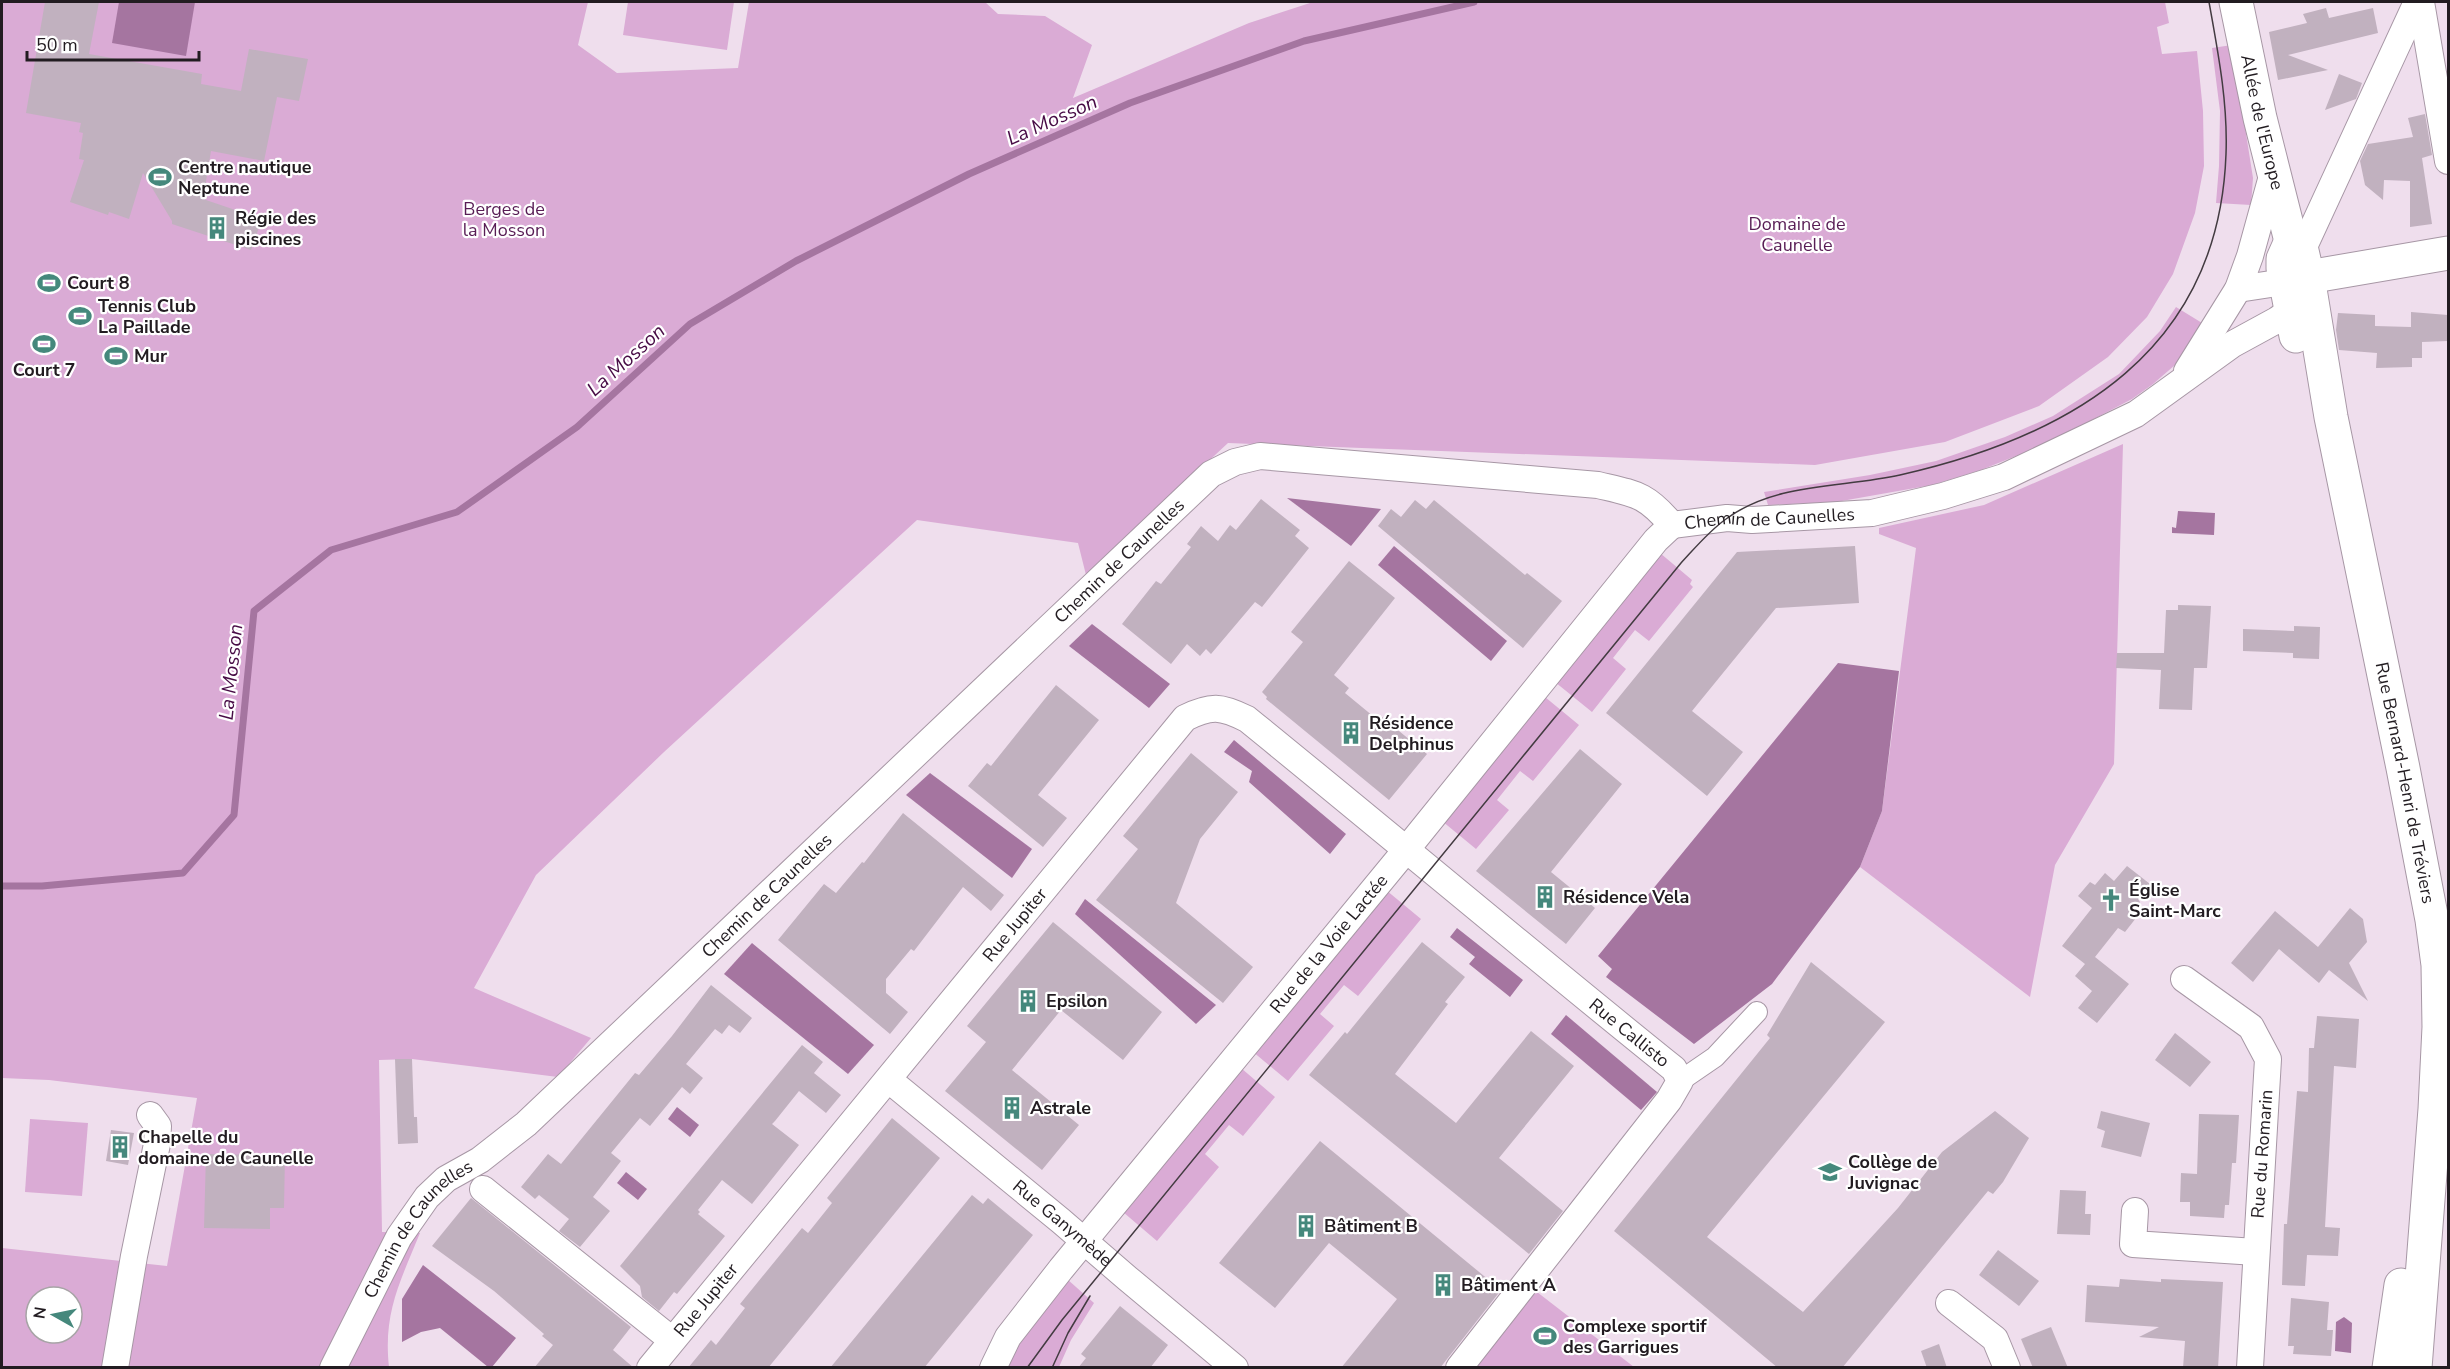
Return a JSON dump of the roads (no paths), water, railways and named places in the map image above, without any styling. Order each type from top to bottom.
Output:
[{"type":"main road","name":"Allée de l'Europe","points":[[2236,2],[2295,272]]},
{"type":"main road","points":[[2295,272],[2448,253]]},
{"type":"main road","name":"Rue Bernard-Henri de Tréviers","points":[[2295,272],[2423,977],[2425,1019],[2411,1214],[2389,1368]]},
{"type":"main road","name":"Rue Bernard-Henri de Tréviers","points":[[2295,272],[2331,417],[2410,803],[2438,965],[2439,1027],[2435,1108],[2415,1368]]},
{"type":"street","points":[[2419,2],[2448,161]]},
{"type":"street","points":[[2238,289],[2295,272],[2419,2]]},
{"type":"street","name":"Chemin de Caunelles","points":[[2176,386],[2238,289],[2250,256],[2274,168]]},
{"type":"street","name":"Chemin de Caunelles","points":[[333,1368],[399,1237],[427,1197],[446,1179],[480,1160],[526,1124],[1211,474],[1235,462],[1260,456],[1598,485],[1630,492],[1648,500],[1672,525],[1727,518],[1752,520],[1872,513],[1943,496],[2004,477],[2136,414],[2233,344],[2277,320],[2295,272]]},
{"type":"street","name":"Rue de la Voie Lactée","points":[[993,1368],[1008,1337],[1084,1241],[1406,850],[1644,555],[1672,525]]},
{"type":"street","name":"Rue Jupiter","points":[[650,1368],[1185,718],[1205,708],[1227,709],[1247,719],[1406,850]]},
{"type":"street","name":"Rue Callisto","points":[[1406,850],[1674,1070],[1680,1081],[1669,1100],[1459,1368]]},
{"type":"street","name":"Rue du Romarin","points":[[2184,979],[2251,1027],[2268,1059],[2250,1368]]},
{"type":"street","points":[[1680,1081],[1715,1057],[1757,1012]]},
{"type":"street","name":"Rue Ganymède","points":[[889,1080],[1235,1368]]},
{"type":"street","points":[[116,1368],[134,1256],[157,1144],[158,1126],[150,1114]]},
{"type":"street","name":"Rue Jupiter","points":[[483,1189],[672,1340]]},
{"type":"street","points":[[2135,1211],[2133,1244],[2256,1252]]},
{"type":"street","points":[[1948,1303],[1995,1339],[2007,1368]]},
{"type":"waterway","name":"La Mosson","points":[[2,886],[42,886],[183,873],[234,815],[254,611],[331,550],[457,512],[577,427],[690,324],[796,261],[969,174],[1130,103],[1304,41],[1474,2]]},
{"type":"tram line","points":[[1027,1368],[1062,1320],[1681,563],[1714,529],[1745,507],[1766,498],[1810,488],[1900,475],[1963,458],[2023,436],[2077,408],[2125,373],[2165,331],[2196,281],[2217,222],[2226,154],[2226,135],[2222,78],[2209,2]]},
{"type":"tram line","points":[[1052,1368],[1068,1333],[1090,1296]]},
{"type":"place","name":"Centre nautique Neptune","points":[[160,177]]},
{"type":"place","name":"Régie des piscines","points":[[217,228]]},
{"type":"place","name":"Court 8","points":[[49,283]]},
{"type":"place","name":"Tennis Club La Paillade","points":[[80,316]]},
{"type":"place","name":"Court 7","points":[[44,344]]},
{"type":"place","name":"Mur","points":[[116,356]]},
{"type":"place","name":"Résidence Delphinus","points":[[1351,733]]},
{"type":"place","name":"Résidence Vela","points":[[1545,897]]},
{"type":"place","name":"Église Saint-Marc","points":[[2111,900]]},
{"type":"place","name":"Epsilon","points":[[1028,1001]]},
{"type":"place","name":"Astrale","points":[[1012,1108]]},
{"type":"place","name":"Chapelle du domaine de Caunelle","points":[[120,1147]]},
{"type":"place","name":"Collège de Juvignac","points":[[1830,1172]]},
{"type":"place","name":"Bâtiment B","points":[[1306,1226]]},
{"type":"place","name":"Bâtiment A","points":[[1443,1285]]},
{"type":"place","name":"Complexe sportif des Garrigues","points":[[1545,1336]]},
{"type":"park label","name":"Berges de la Mosson","points":[[504,219]]},
{"type":"park label","name":"Domaine de Caunelle","points":[[1797,234]]}]
